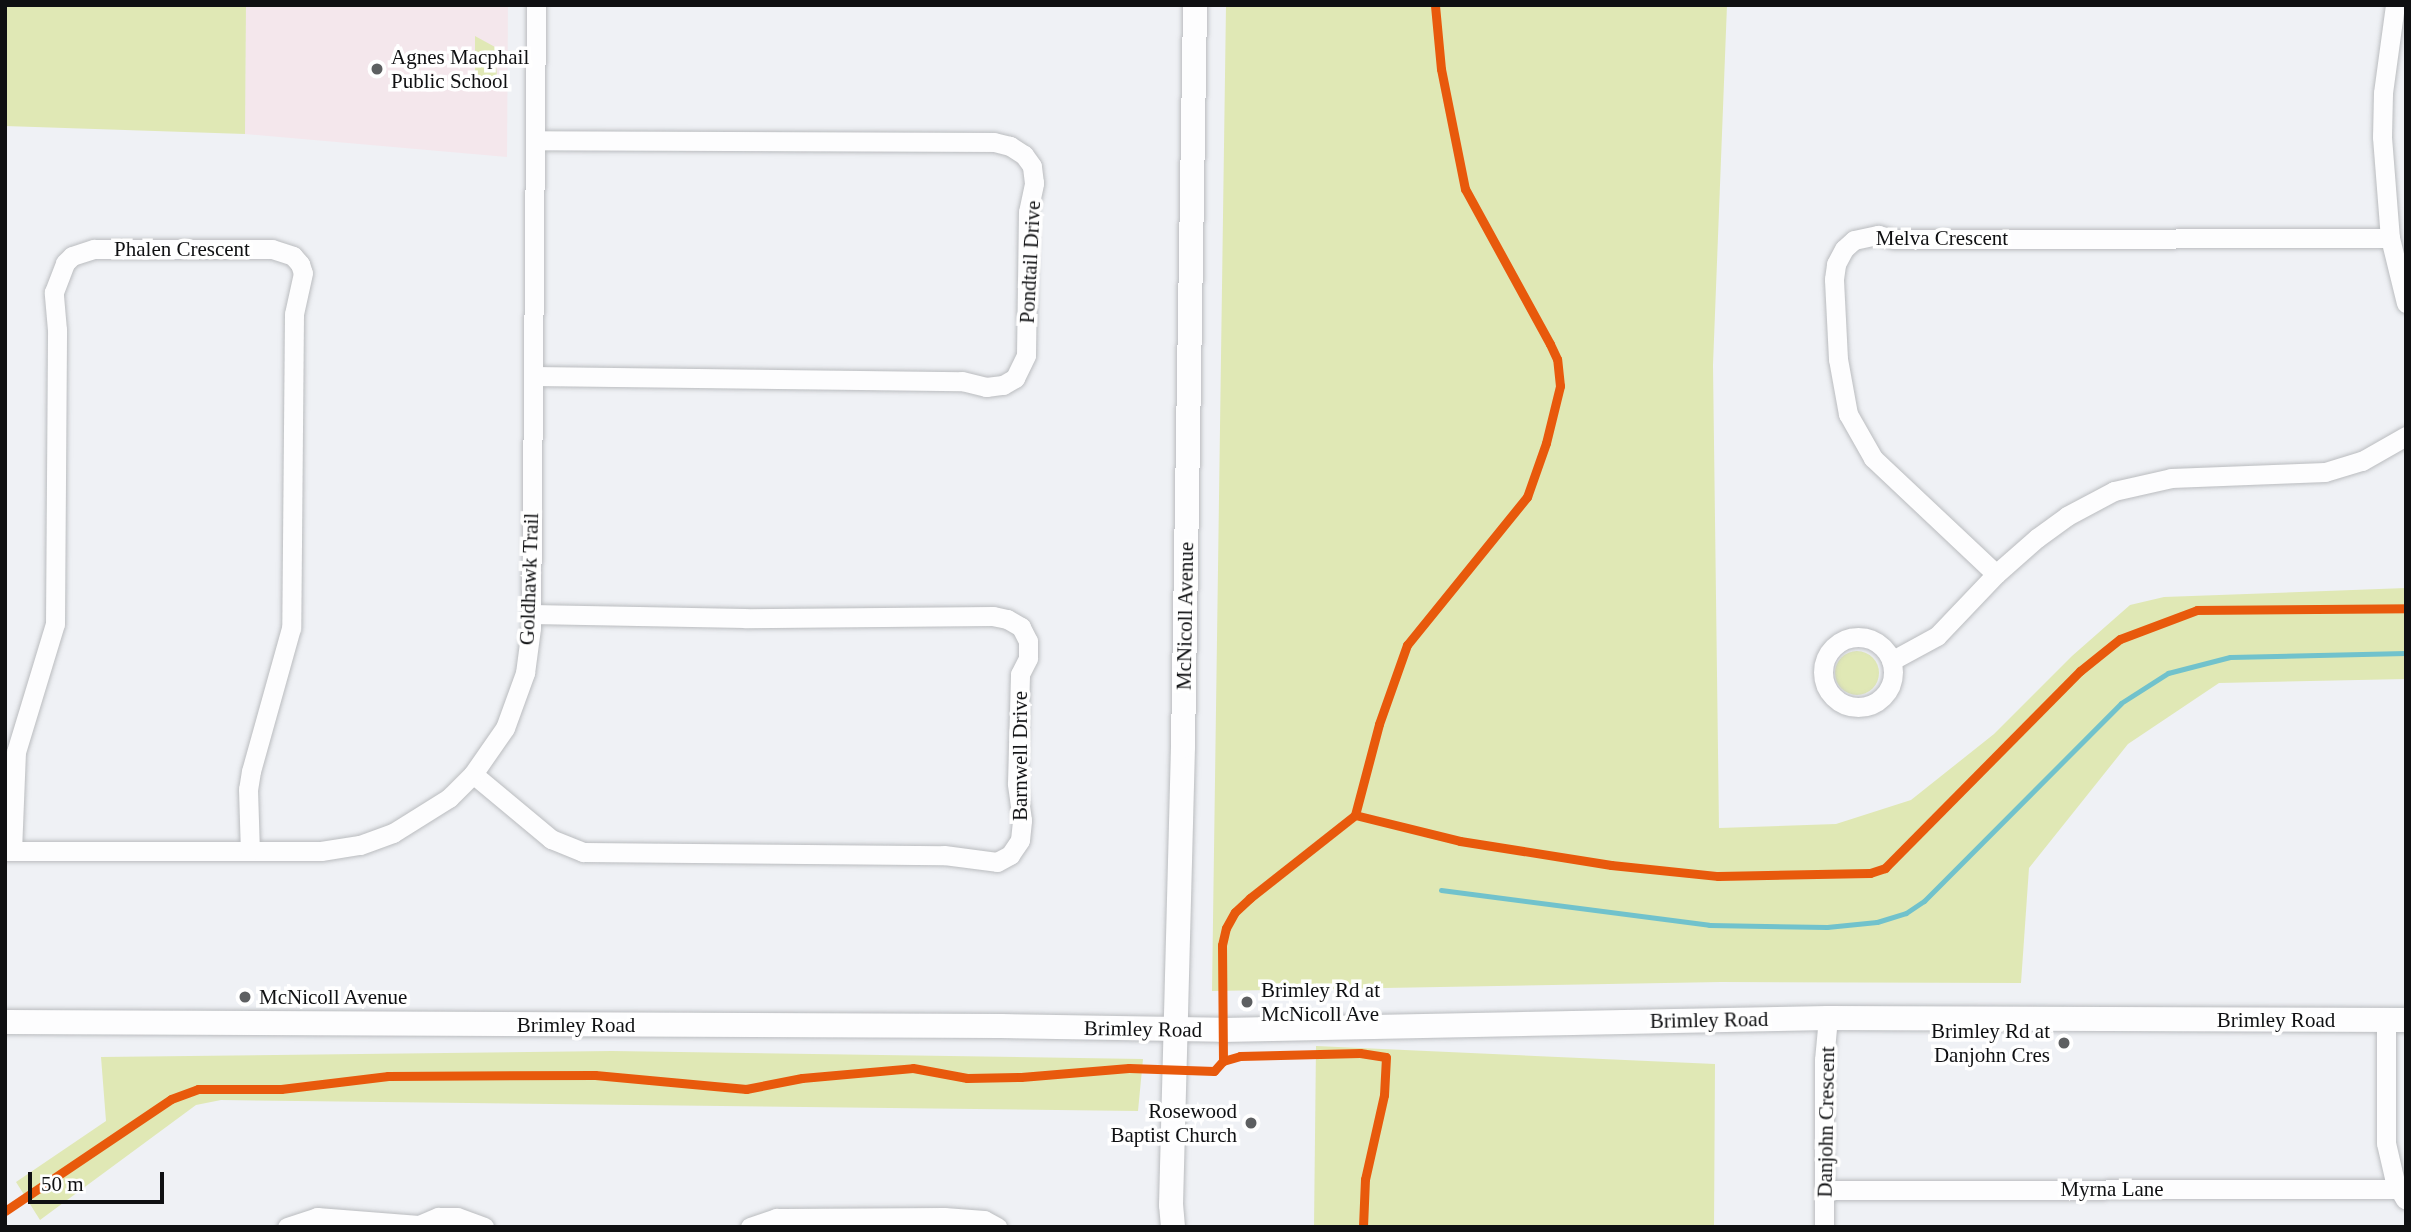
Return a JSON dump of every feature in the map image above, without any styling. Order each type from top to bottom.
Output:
[{"type":"main road","name":"McNicoll Avenue","points":[[1173,1227],[1171,1205],[1195,5]]},
{"type":"main road","name":"Brimley Road","points":[[5,1023],[1001,1026],[1175,1030],[1828,1018],[2396,1020]]},
{"type":"street","name":"Goldhawk Trail","points":[[9,851],[321,851],[372,841],[418,819],[449,798],[473,774],[505,728],[517,700],[530,642],[536,5]]},
{"type":"street","points":[[2395,5],[2383,93],[2382,136],[2390,238],[2406,303]]},
{"type":"street","name":"Pondtail Drive","points":[[533,376],[961,381],[986,387],[1003,385],[1015,378],[1026,355],[1028,212],[1034,183],[1032,166],[1024,156],[1010,146],[994,142],[535,140]]},
{"type":"street","name":"Melva Crescent","points":[[1996,573],[1873,458],[1847,414],[1838,359],[1835,279],[1836,264],[1844,249],[1854,240],[1878,235],[1894,239],[2390,238]]},
{"type":"street","name":"Phalen Crescent","points":[[9,851],[16,752],[55,624],[57,322],[54,292],[60,272],[72,256],[94,249],[272,249],[293,257],[300,264],[303,273],[294,314],[291,628],[251,771],[248,789],[250,851]]},
{"type":"street","points":[[1891,661],[1937,636],[1996,573],[2067,516],[2114,491],[2171,478],[2325,472],[2362,461],[2406,436]]},
{"type":"street","name":"Barnwell Drive","points":[[473,774],[551,839],[583,852],[944,855],[997,862],[1010,855],[1020,840],[1022,821],[1017,783],[1020,674],[1028,658],[1027,641],[1021,627],[1007,619],[993,616],[745,618],[531,614]]},
{"type":"street","name":"Danjohn Crescent","points":[[1824,1227],[1824,1060],[1828,1018]]},
{"type":"street","points":[[2396,1020],[2386,1143],[2402,1195]]},
{"type":"street","name":"Myrna Lane","points":[[1825,1190],[2402,1195]]},
{"type":"street","points":[[287,1227],[317,1217],[419,1226],[438,1217],[457,1217],[484,1227]]},
{"type":"street","points":[[750,1227],[776,1218],[944,1217],[984,1220],[997,1227]]},
{"type":"shaded area","name":"Agnes Macphail Public School","points":[[246,5],[508,5],[507,157],[245,134]]},
{"type":"green space","points":[[5,5],[246,5],[245,134],[5,126]]},
{"type":"green space","points":[[1226,5],[1727,5],[1713,365],[1719,828],[1836,824],[1911,800],[1994,734],[2072,656],[2130,605],[2164,597],[2406,588],[2406,679],[2219,683],[2128,744],[2029,868],[2021,983],[1721,982],[1212,991]]},
{"type":"green space","points":[[475,36],[495,47],[497,78],[475,78]]},
{"type":"green space","points":[[1857,651],[1873,657],[1879,673],[1873,689],[1857,695],[1841,689],[1835,673],[1841,657]]},
{"type":"green space","points":[[1316,1046],[1715,1064],[1714,1227],[1314,1227]]},
{"type":"green space","points":[[612,1051],[1143,1059],[1138,1111],[221,1100],[196,1105],[40,1220],[16,1182],[106,1121],[101,1057]]},
{"type":"waterway","points":[[1441,890],[1709,925],[1827,927],[1877,922],[1906,913],[1924,901],[2121,703],[2168,673],[2230,657],[2406,653]]},
{"type":"cycle path","points":[[1223,1061],[1222,945],[1226,928],[1235,912],[1250,898],[1355,815],[1379,724],[1407,645],[1527,497],[1546,443],[1560,386],[1557,359],[1550,344],[1465,189],[1441,69],[1435,5]]},
{"type":"cycle path","points":[[1355,815],[1460,841],[1611,865],[1718,876],[1870,873],[1885,868],[2080,671],[2120,639],[2197,610],[2406,608]]},
{"type":"cycle path","points":[[1223,1061],[1240,1056],[1360,1053],[1386,1057],[1384,1095],[1365,1179],[1363,1227]]},
{"type":"cycle path","points":[[5,1211],[171,1099],[198,1089],[281,1089],[388,1076],[595,1075],[746,1089],[802,1078],[913,1068],[967,1078],[1021,1077],[1129,1068],[1214,1071],[1223,1061]]},
{"type":"place","name":"Agnes Macphail Public School","points":[[377,69]]},
{"type":"place","name":"McNicoll Avenue","points":[[245,997]]},
{"type":"place","name":"Brimley Rd at McNicoll Ave","points":[[1247,1002]]},
{"type":"place","name":"Brimley Rd at Danjohn Cres","points":[[2064,1043]]},
{"type":"place","name":"Rosewood Baptist Church","points":[[1251,1123]]}]
